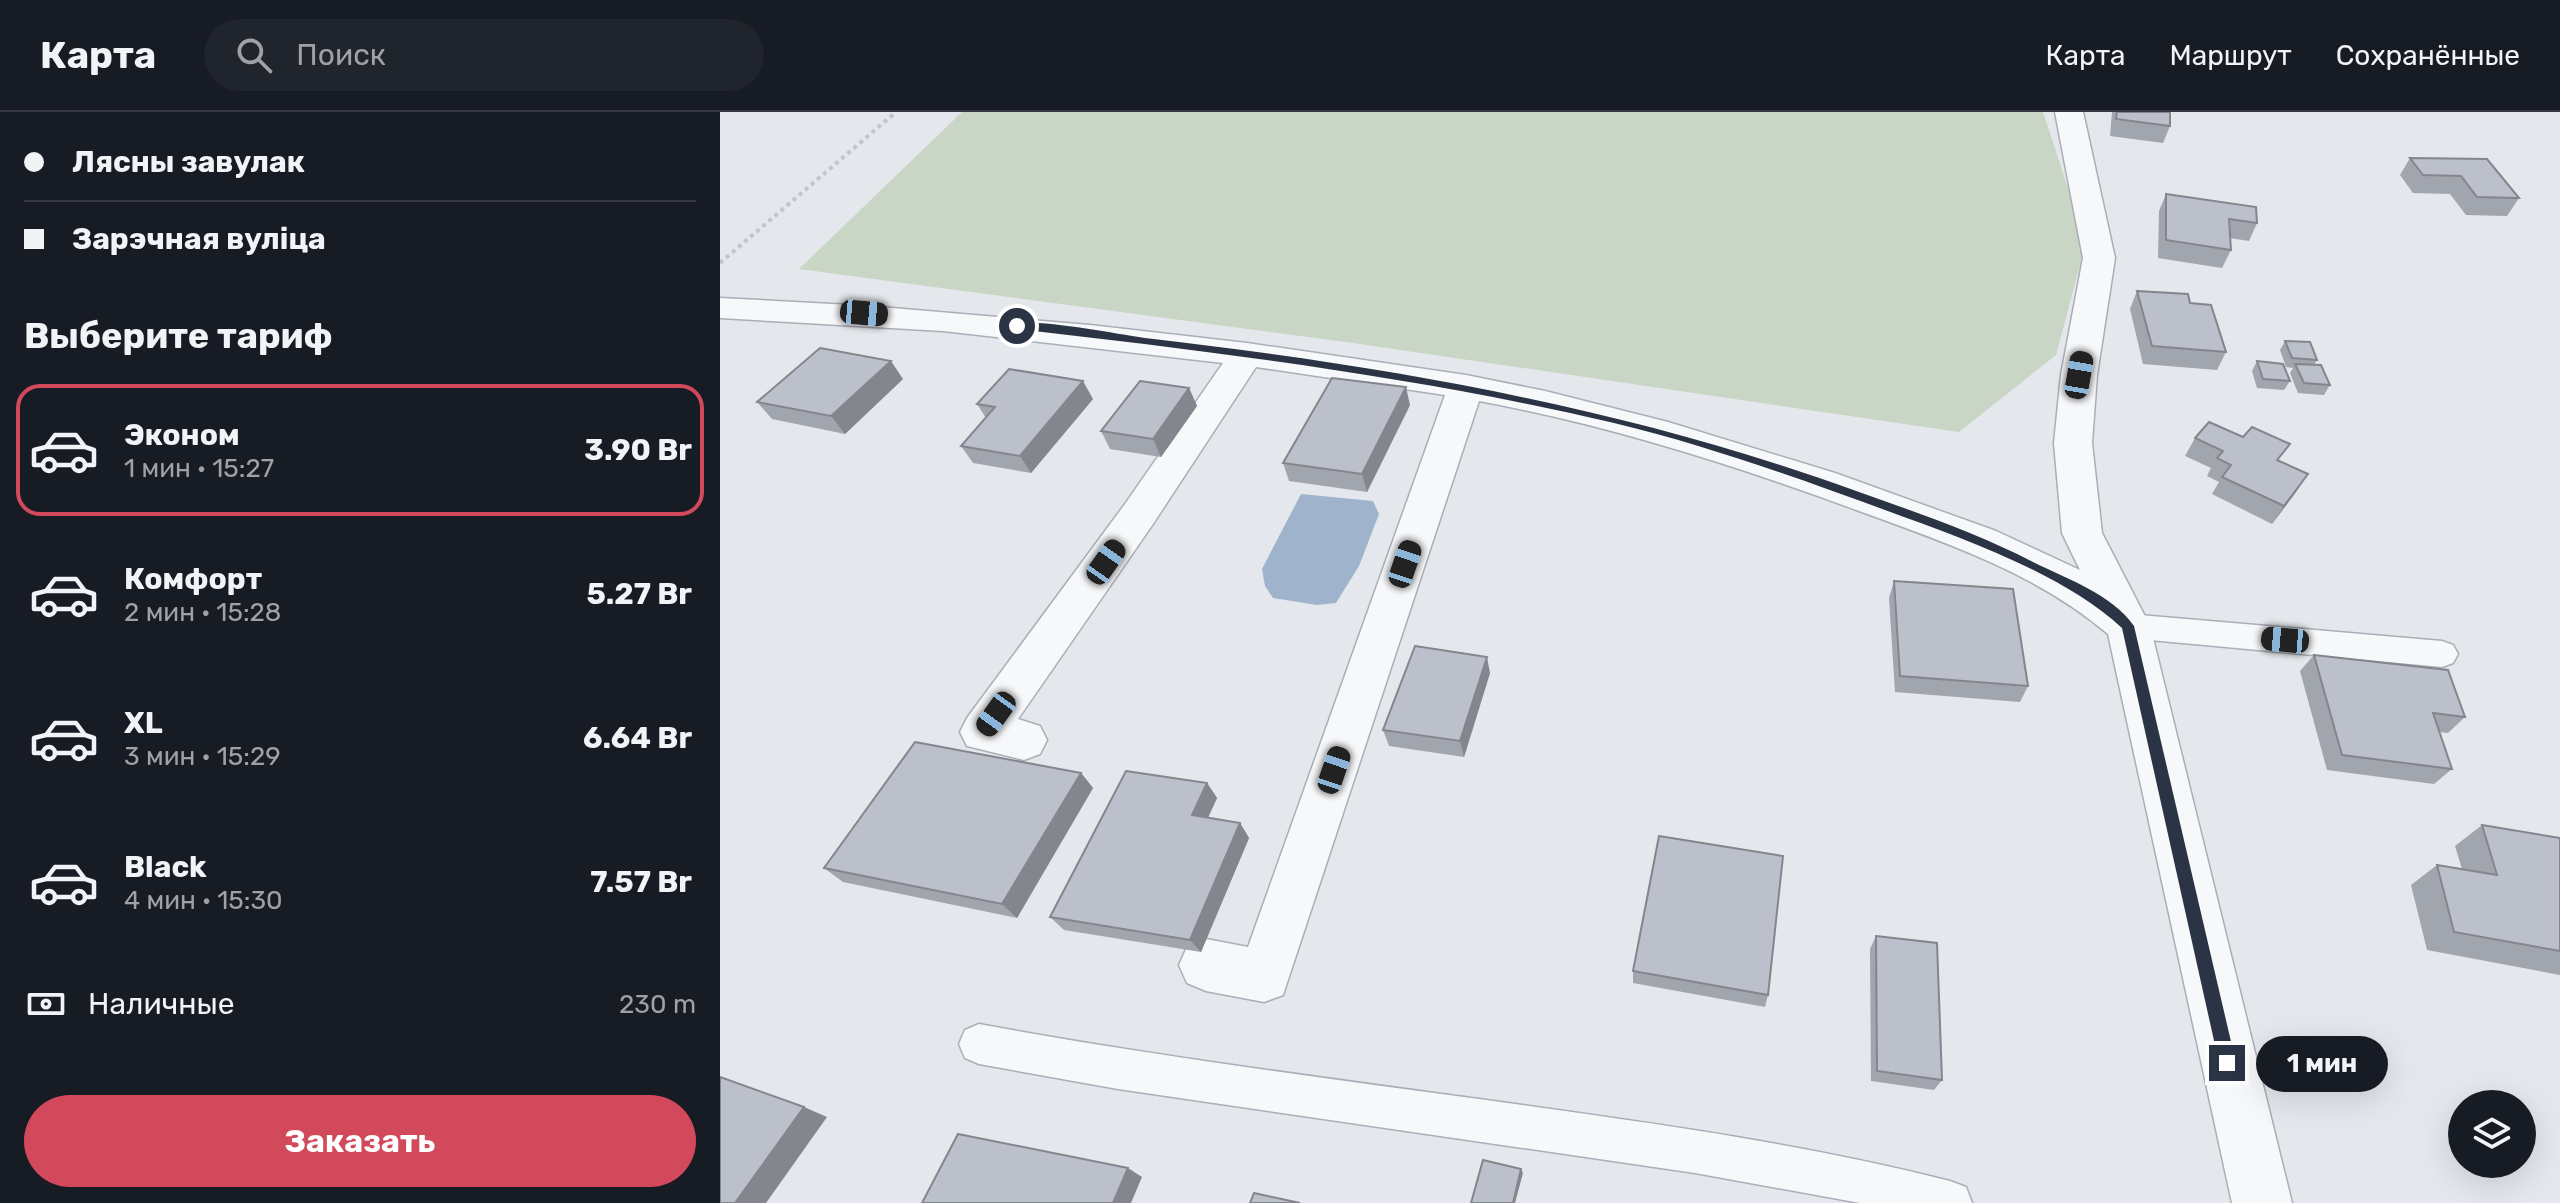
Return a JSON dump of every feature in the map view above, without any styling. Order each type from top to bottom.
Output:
[{"type":"street","points":[[2069,112],[2099,258],[2079,375],[2073,443],[2082,533],[2128,626],[2262,1203]]},
{"type":"street","points":[[720,308],[864,313],[1017,326],[1247,354],[1466,387],[1619,420],[1788,470],[2000,550],[2101,602],[2128,626]]},
{"type":"street","points":[[1024,740],[983,732],[1139,514],[1247,354]]},
{"type":"street","points":[[1206,965],[1264,976],[1466,387]]},
{"type":"lane","points":[[2128,626],[2442,654]]},
{"type":"lane","points":[[979,1044],[1260,1091],[1654,1145],[1879,1183],[1950,1203]]},
{"type":"path","points":[[720,263],[896,112]]},
{"type":"green space","points":[[962,112],[2043,112],[2086,243],[2056,355],[1959,432],[1353,343],[799,269]]},
{"type":"water","points":[[1301,494],[1373,501],[1379,514],[1359,566],[1336,603],[1317,605],[1273,598],[1265,586],[1262,569]]},
{"type":"building","points":[[2117,112],[2170,112],[2170,126],[2116,119]]},
{"type":"building","points":[[2410,158],[2487,159],[2519,198],[2477,197],[2461,176],[2423,175]]},
{"type":"building","points":[[2166,194],[2256,207],[2257,223],[2229,219],[2231,250],[2166,240]]},
{"type":"building","points":[[2137,291],[2188,294],[2190,303],[2211,305],[2226,352],[2152,346]]},
{"type":"building","points":[[2285,341],[2310,342],[2317,360],[2292,358]]},
{"type":"building","points":[[820,348],[891,361],[831,416],[757,402]]},
{"type":"building","points":[[2257,361],[2283,364],[2290,381],[2263,379]]},
{"type":"building","points":[[2295,364],[2321,365],[2330,385],[2304,383]]},
{"type":"building","points":[[1009,369],[1083,381],[1020,456],[961,446],[995,407],[977,404]]},
{"type":"building","points":[[1332,378],[1406,387],[1362,474],[1283,463]]},
{"type":"building","points":[[1140,381],[1189,388],[1153,439],[1101,431]]},
{"type":"building","points":[[2209,422],[2243,437],[2252,427],[2290,444],[2277,460],[2308,474],[2284,506],[2222,477],[2231,465],[2217,458],[2223,451],[2195,438]]},
{"type":"building","points":[[1894,581],[2013,589],[2028,686],[1900,676]]},
{"type":"building","points":[[1415,646],[1487,657],[1460,741],[1383,730]]},
{"type":"building","points":[[2314,655],[2448,670],[2465,717],[2433,713],[2452,769],[2342,755]]},
{"type":"building","points":[[915,742],[1081,773],[1002,904],[824,868]]},
{"type":"building","points":[[1126,771],[1207,783],[1192,815],[1240,823],[1190,940],[1050,917]]},
{"type":"building","points":[[2482,825],[2560,838],[2560,951],[2454,932],[2437,865],[2497,875]]},
{"type":"building","points":[[1659,836],[1783,856],[1768,995],[1633,971]]},
{"type":"building","points":[[1876,936],[1937,943],[1942,1080],[1877,1071]]},
{"type":"building","points":[[720,1077],[804,1107],[735,1203],[720,1203]]},
{"type":"building","points":[[958,1134],[1128,1168],[1113,1203],[922,1203]]},
{"type":"building","points":[[1483,1160],[1521,1169],[1513,1203],[1471,1203]]},
{"type":"building","points":[[1254,1193],[1300,1203],[1250,1203]]},
{"type":"route","points":[[1017,326],[1179,345],[1466,387],[1619,420],[1788,470],[1932,523],[2000,550],[2101,602],[2128,626],[2227,1063]]}]
